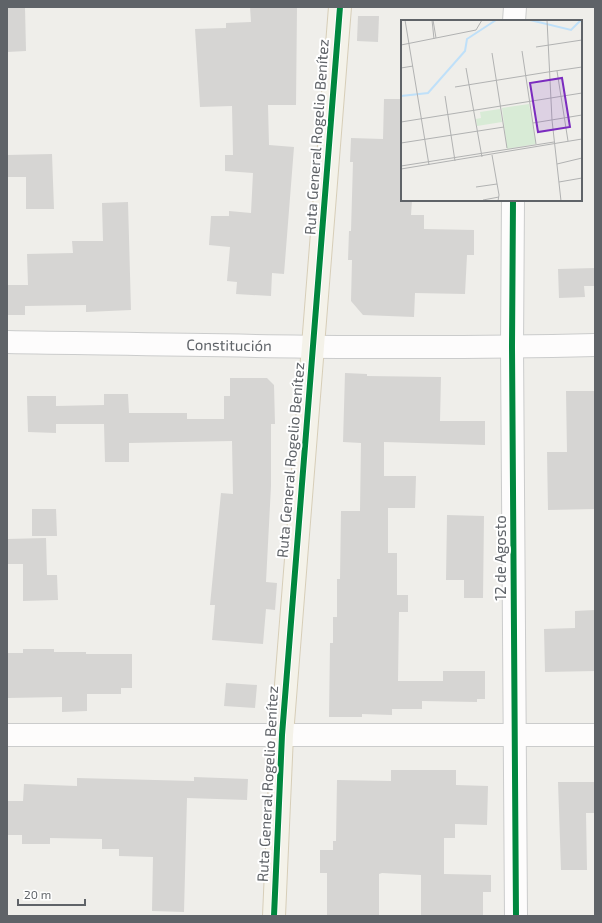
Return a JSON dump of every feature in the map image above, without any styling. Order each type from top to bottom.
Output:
[{"type":"main road","name":"Ruta General Rogelio Benítez","points":[[274,916],[282,736],[340,7]]},
{"type":"street","points":[[514,7],[514,20]]},
{"type":"street","name":"12 de Agosto","points":[[513,201],[512,347],[516,916]]},
{"type":"street","name":"Constitución","points":[[7,342],[314,347],[512,347],[595,345]]},
{"type":"street","points":[[7,735],[595,735]]},
{"type":"building","points":[[7,7],[25,7],[26,51],[7,52]]},
{"type":"building","points":[[250,7],[297,7],[296,105],[268,105],[269,145],[294,147],[284,274],[272,273],[271,296],[236,294],[237,282],[227,281],[230,247],[209,245],[211,216],[229,216],[229,211],[251,213],[253,173],[225,171],[225,155],[233,155],[232,106],[200,107],[195,29],[226,28],[226,23],[251,22]]},
{"type":"building","points":[[358,16],[379,16],[378,42],[357,41]]},
{"type":"building","points":[[384,99],[401,99],[401,201],[412,201],[411,215],[424,215],[424,229],[474,230],[474,255],[467,255],[465,294],[415,293],[414,317],[363,315],[351,301],[352,260],[348,260],[349,231],[351,231],[353,162],[350,162],[351,138],[383,139]]},
{"type":"building","points":[[52,154],[54,209],[26,209],[26,177],[7,177],[7,155]]},
{"type":"building","points":[[128,202],[131,310],[86,312],[86,305],[25,306],[25,315],[7,315],[7,285],[28,285],[27,254],[73,253],[72,241],[103,241],[102,203]]},
{"type":"building","points":[[595,268],[595,286],[584,286],[585,297],[559,298],[558,269]]},
{"type":"building","points":[[345,373],[367,374],[367,376],[441,377],[440,421],[485,421],[485,445],[384,442],[384,476],[416,476],[415,508],[388,508],[388,553],[397,553],[397,595],[408,595],[408,612],[399,612],[398,681],[443,681],[443,671],[485,671],[485,699],[477,699],[477,702],[422,701],[422,709],[392,709],[392,715],[362,714],[362,717],[329,717],[330,643],[333,643],[333,617],[337,617],[337,579],[340,579],[341,511],[360,511],[361,443],[343,442]]},
{"type":"building","points":[[230,378],[267,378],[274,385],[275,424],[271,424],[271,486],[266,582],[277,583],[275,610],[266,609],[263,644],[212,640],[215,605],[210,605],[221,493],[233,494],[232,441],[129,443],[129,462],[105,462],[104,424],[56,424],[56,433],[28,432],[27,396],[56,396],[56,406],[104,405],[104,394],[128,394],[129,413],[187,413],[187,419],[224,419],[224,396],[230,396]]},
{"type":"building","points":[[566,391],[595,391],[595,509],[548,510],[547,452],[567,452]]},
{"type":"building","points":[[32,509],[56,509],[57,536],[32,536]]},
{"type":"building","points":[[447,515],[484,516],[483,598],[464,598],[464,580],[446,580]]},
{"type":"building","points":[[46,538],[47,575],[57,575],[58,600],[23,601],[23,564],[7,564],[7,539]]},
{"type":"building","points":[[595,610],[595,671],[545,672],[544,629],[575,628],[575,611]]},
{"type":"building","points":[[23,649],[54,649],[54,652],[86,652],[86,654],[132,654],[132,688],[121,688],[121,694],[87,694],[87,711],[62,712],[62,697],[7,698],[7,653],[23,653]]},
{"type":"building","points":[[226,683],[257,685],[255,708],[224,706]]},
{"type":"building","points":[[391,770],[456,770],[456,785],[488,786],[487,825],[455,824],[455,838],[444,838],[444,874],[491,875],[491,892],[483,892],[483,916],[421,916],[421,875],[382,873],[379,874],[379,916],[327,916],[327,873],[320,873],[320,850],[333,850],[333,841],[336,841],[337,780],[391,781]]},
{"type":"building","points":[[194,777],[248,779],[247,800],[187,798],[184,912],[152,911],[153,857],[119,856],[119,849],[102,849],[102,839],[50,838],[50,844],[22,844],[22,835],[7,835],[7,801],[23,801],[24,784],[77,786],[77,778],[194,781]]},
{"type":"building","points":[[558,782],[595,782],[595,813],[586,813],[587,870],[561,870]]},
{"type":"cycle path","points":[[274,916],[282,735],[340,7]]},
{"type":"cycle path","points":[[513,201],[512,347],[516,916]]}]
